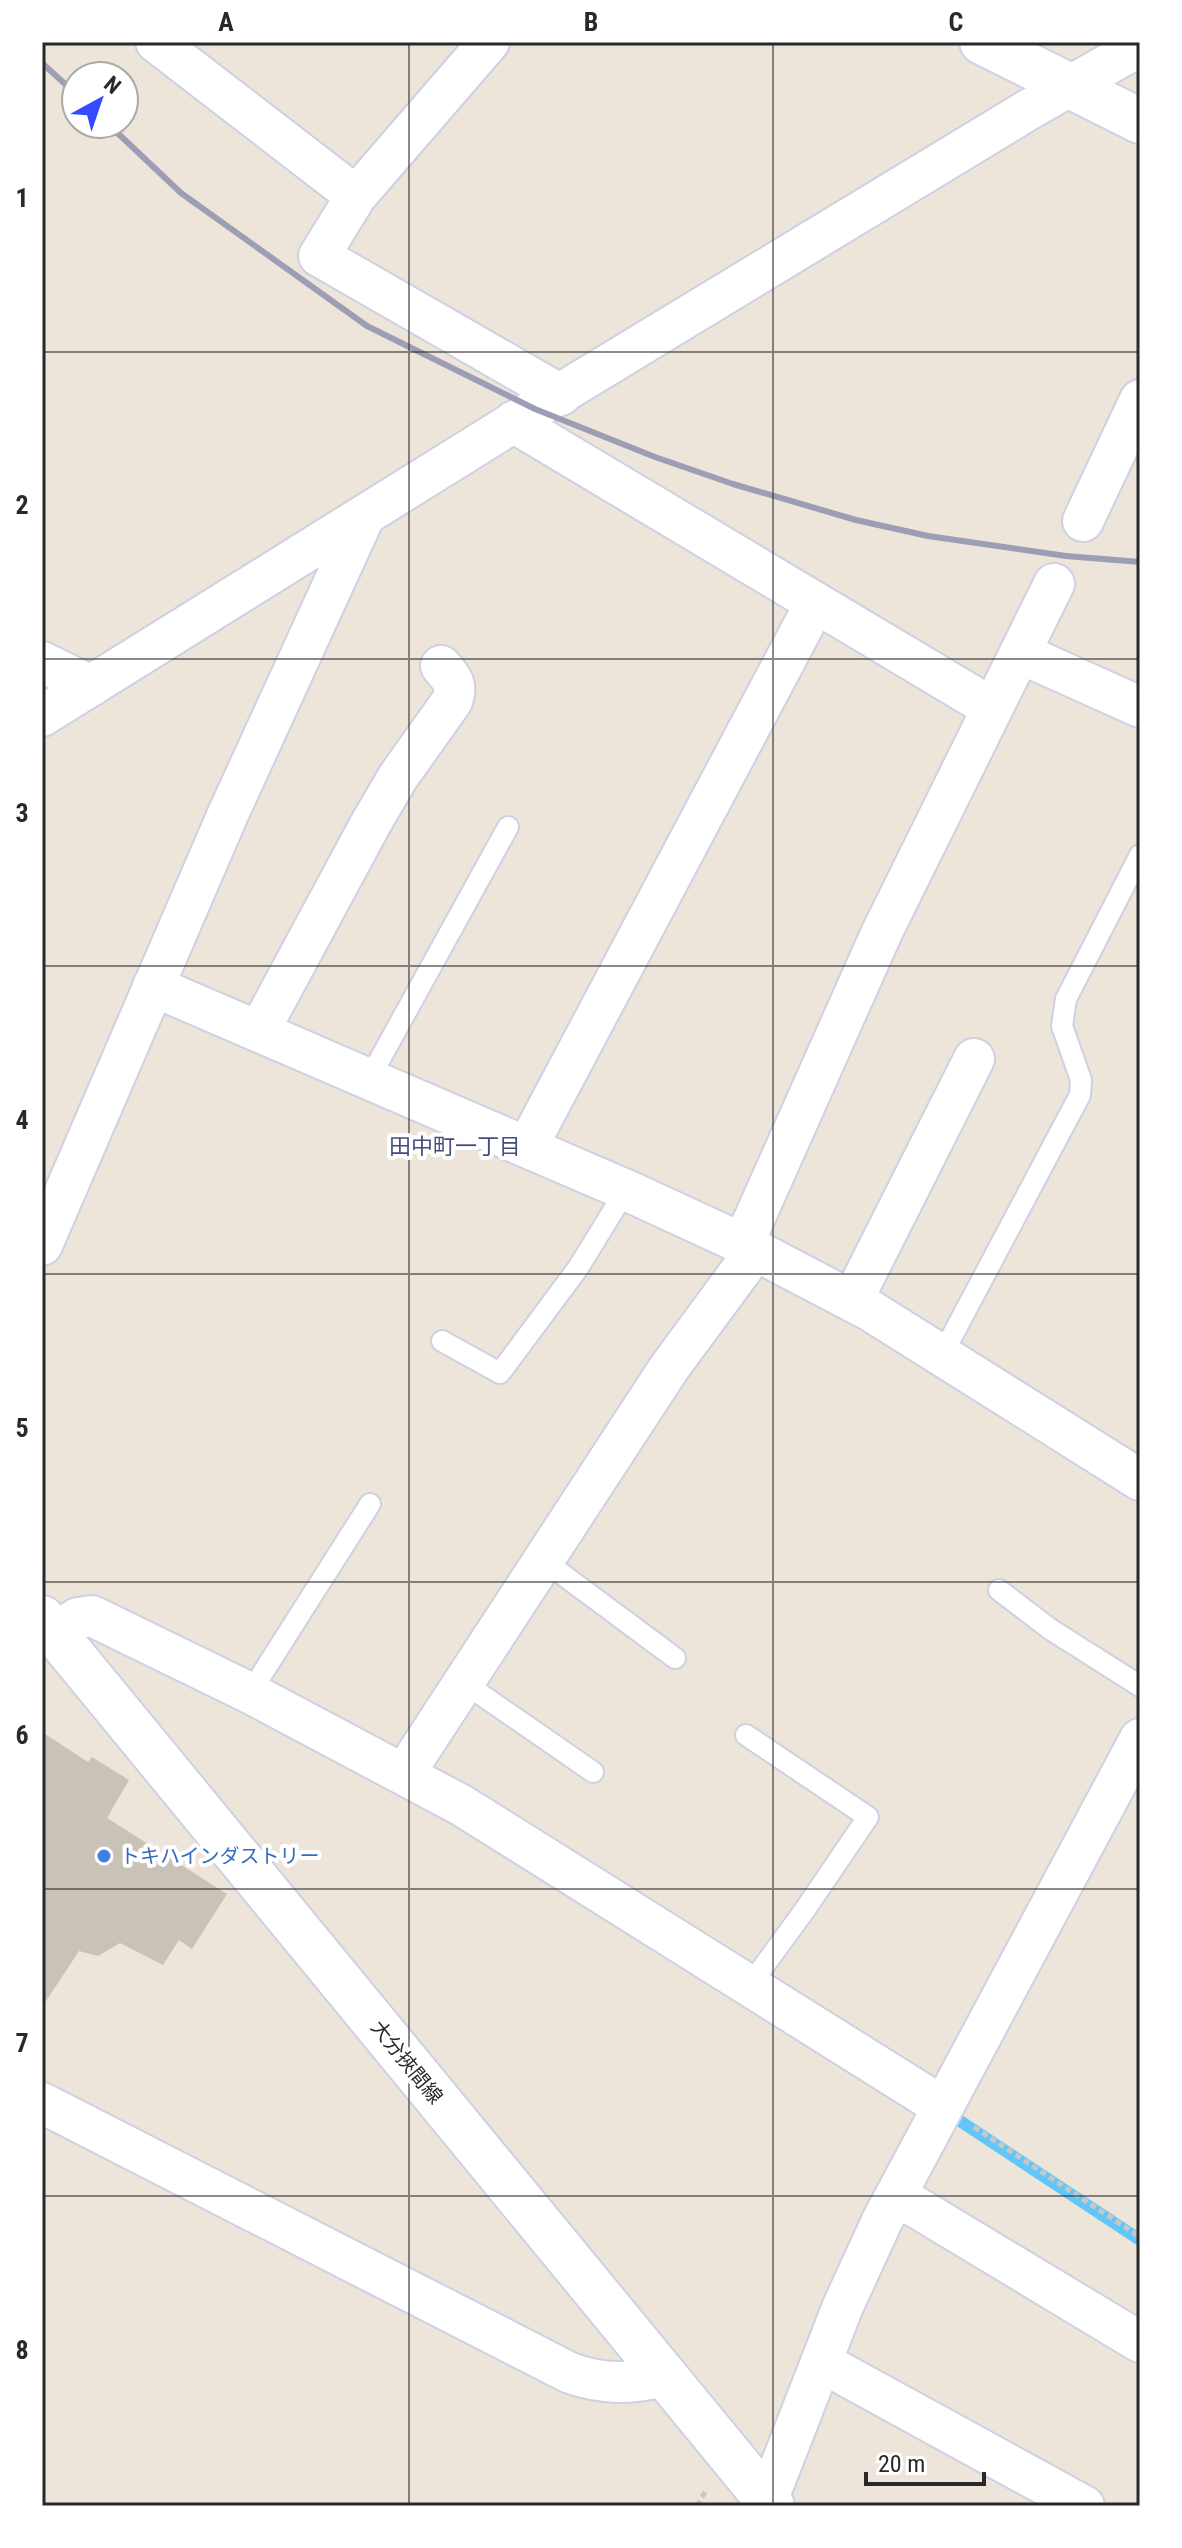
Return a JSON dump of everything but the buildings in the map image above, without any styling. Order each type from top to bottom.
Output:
[{"type":"main road","points":[[982,42],[1140,121]]},
{"type":"main road","name":"大分挾間線","points":[[48,1626],[768,2504]]},
{"type":"street","points":[[156,42],[356,196]]},
{"type":"street","points":[[489,42],[356,196],[319,256],[561,395]]},
{"type":"street","points":[[42,716],[513,422],[1068,86],[1140,46]]},
{"type":"street","points":[[1083,521],[1140,400]]},
{"type":"street","points":[[513,422],[992,708]]},
{"type":"street","points":[[42,1245],[228,814],[364,517]]},
{"type":"street","points":[[404,1774],[749,1247],[863,972],[1054,584]]},
{"type":"street","points":[[527,1147],[807,619]]},
{"type":"street","points":[[1020,653],[1140,707]]},
{"type":"street","points":[[42,662],[91,686]]},
{"type":"street","points":[[259,1031],[371,823],[398,777],[452,701],[455,682],[441,666]]},
{"type":"street","points":[[153,986],[626,1190],[749,1247],[852,1301],[1140,1480]]},
{"type":"street","points":[[852,1301],[974,1059]]},
{"type":"street","points":[[48,1626],[92,1616],[250,1693],[404,1774],[510,1833],[943,2107]]},
{"type":"street","points":[[768,2504],[855,2277],[1140,1739]]},
{"type":"street","points":[[42,2103],[570,2373],[602,2383],[665,2376]]},
{"type":"street","points":[[896,2195],[1140,2342]]},
{"type":"street","points":[[821,2362],[1084,2506]]},
{"type":"lane","points":[[369,1079],[508,827]]},
{"type":"lane","points":[[942,1355],[1080,1095],[1081,1080],[1062,1026],[1066,999],[1140,855]]},
{"type":"lane","points":[[442,1341],[500,1373],[578,1268],[626,1190]]},
{"type":"lane","points":[[250,1693],[370,1504]]},
{"type":"lane","points":[[543,1560],[675,1658]]},
{"type":"lane","points":[[999,1590],[1050,1629],[1140,1686]]},
{"type":"lane","points":[[463,1682],[593,1772]]},
{"type":"lane","points":[[746,1735],[868,1817],[750,1985]]},
{"type":"path","points":[[943,2107],[1140,2237]]},
{"type":"waterway","points":[[960,2121],[1140,2240]]},
{"type":"railway","points":[[42,63],[60,79]]},
{"type":"railway","points":[[125,140],[181,193],[367,326],[535,409],[733,484],[856,520],[928,536],[1066,556],[1140,562]]},
{"type":"place","name":"トキハインダストリー","points":[[104,1856]]},
{"type":"district","name":"田中町一丁目","points":[[455,1146]]}]
